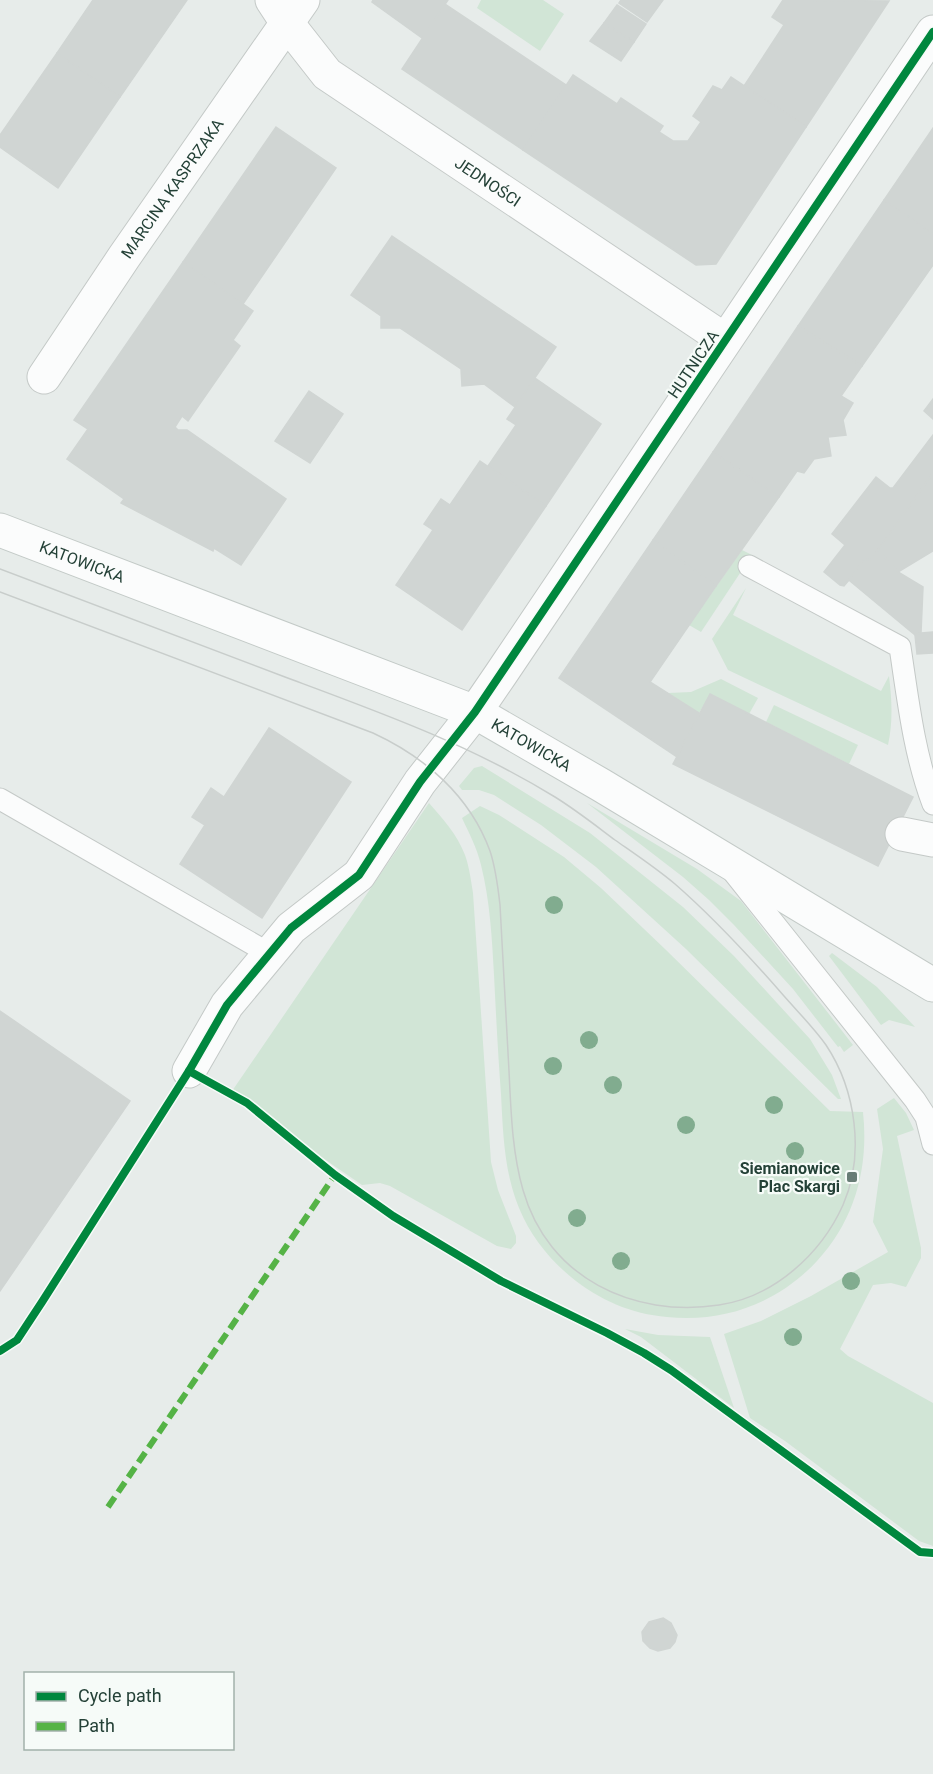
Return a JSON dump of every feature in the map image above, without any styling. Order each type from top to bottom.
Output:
[{"type":"street","name":"JEDNOŚCI","points":[[287,8],[327,74],[725,340]]},
{"type":"street","name":"MARCINA KASPRZAKA","points":[[44,377],[287,8]]},
{"type":"street","name":"HUTNICZA","points":[[189,1071],[227,1005],[291,928],[360,875],[420,782],[475,712],[933,32]]},
{"type":"street","name":"KATOWICKA","points":[[0,530],[475,712],[592,779],[933,985]]},
{"type":"lane","points":[[749,566],[900,647],[913,734],[933,804]]},
{"type":"lane","points":[[0,799],[270,954]]},
{"type":"lane","points":[[722,858],[900,1079],[922,1109],[933,1144]]},
{"type":"green space","points":[[481,0],[543,0],[564,14],[540,51],[477,8]]},
{"type":"green space","points":[[742,550],[752,555],[701,632],[689,625]]},
{"type":"green space","points":[[746,588],[733,615],[881,691],[889,676],[891,728],[888,745],[728,670],[712,639]]},
{"type":"green space","points":[[721,679],[758,698],[749,714],[710,695],[699,713],[668,693],[691,692]]},
{"type":"green space","points":[[774,705],[858,745],[849,764],[766,722]]},
{"type":"green space","points":[[482,766],[590,833],[683,907],[734,956],[810,1039],[832,1075],[841,1099],[838,1099],[686,949],[596,867],[541,825],[494,795],[479,790],[462,790],[459,786],[474,768]]},
{"type":"green space","points":[[429,803],[458,840],[470,873],[491,1162],[498,1190],[516,1236],[516,1243],[511,1249],[497,1246],[390,1186],[380,1183],[362,1185],[230,1094]]},
{"type":"green space","points":[[587,803],[697,869],[741,901],[853,1045],[844,1052],[840,1046],[838,1047],[793,989],[709,900],[683,877]]},
{"type":"green space","points":[[480,806],[499,815],[564,857],[601,888],[830,1111],[863,1112],[864,1153],[861,1173],[850,1210],[841,1228],[817,1261],[802,1276],[767,1299],[749,1307],[709,1317],[667,1317],[641,1313],[593,1293],[555,1262],[534,1237],[519,1208],[507,1166],[489,906],[479,859],[462,818]]},
{"type":"green space","points":[[832,953],[877,987],[915,1027],[889,1020],[881,1025],[829,956]]},
{"type":"green space","points":[[894,1098],[906,1113],[914,1130],[897,1136],[921,1248],[921,1258],[906,1287],[891,1283],[873,1285],[840,1349],[848,1356],[933,1403],[933,1546],[919,1541],[785,1441],[750,1418],[724,1334],[761,1321],[811,1296],[888,1252],[873,1222],[883,1149],[877,1109]]},
{"type":"green space","points":[[625,1329],[658,1335],[710,1337],[734,1408],[641,1337]]},
{"type":"building","points":[[93,0],[187,0],[120,97],[57,53]]},
{"type":"building","points":[[373,0],[448,0],[422,38],[372,2]]},
{"type":"building","points":[[621,0],[663,0],[647,22],[619,3]]},
{"type":"building","points":[[783,0],[889,1],[806,127],[744,86],[784,25],[772,17]]},
{"type":"building","points":[[445,4],[566,85],[523,150],[402,69]]},
{"type":"building","points":[[617,5],[646,24],[634,42],[604,23]]},
{"type":"building","points":[[604,23],[634,42],[621,61],[590,41]]},
{"type":"building","points":[[57,53],[120,97],[58,188],[0,147],[0,135]]},
{"type":"building","points":[[573,75],[617,104],[621,98],[663,126],[659,132],[673,141],[688,141],[701,122],[693,116],[713,86],[722,90],[731,77],[806,127],[716,264],[696,265],[523,150]]},
{"type":"building","points":[[276,127],[336,168],[243,304],[183,262]]},
{"type":"building","points":[[933,128],[933,234],[884,200]]},
{"type":"building","points":[[884,200],[933,234],[933,265],[862,366],[798,326]]},
{"type":"building","points":[[392,236],[556,347],[515,407],[484,384],[462,386],[461,369],[400,328],[381,328],[381,316],[351,295]]},
{"type":"building","points":[[183,262],[253,311],[233,340],[240,346],[188,421],[182,416],[175,427],[178,430],[187,430],[286,499],[241,565],[214,548],[213,551],[121,503],[124,499],[67,459],[88,429],[74,420]]},
{"type":"building","points":[[798,326],[862,366],[841,396],[853,403],[843,420],[846,435],[828,437],[831,456],[814,459],[804,473],[797,471],[779,497],[713,452]]},
{"type":"building","points":[[535,378],[601,424],[546,506],[488,466],[516,425],[507,419]]},
{"type":"building","points":[[309,391],[343,414],[310,463],[275,441]]},
{"type":"building","points":[[933,399],[933,419],[924,411]]},
{"type":"building","points":[[933,435],[933,473],[871,560],[864,559],[844,586],[840,585],[824,572],[845,545],[832,534],[876,477],[893,488]]},
{"type":"building","points":[[713,452],[779,497],[716,586],[653,540]]},
{"type":"building","points":[[480,461],[546,506],[462,630],[396,585],[433,530],[424,524],[441,499],[450,505]]},
{"type":"building","points":[[933,473],[933,551],[898,572],[878,550]]},
{"type":"building","points":[[653,540],[716,586],[650,682],[699,713],[677,757],[559,678]]},
{"type":"building","points":[[878,550],[898,572],[923,587],[921,633],[915,635],[849,580],[864,559],[871,560]]},
{"type":"building","points":[[933,632],[933,653],[917,654],[915,635]]},
{"type":"building","points":[[710,694],[913,797],[878,866],[673,764]]},
{"type":"building","points":[[269,728],[351,782],[262,918],[180,864],[205,825],[192,817],[211,788],[224,797]]},
{"type":"building","points":[[0,1011],[130,1101],[0,1291]]},
{"type":"building","points":[[663,1618],[671,1623],[677,1635],[670,1648],[658,1651],[650,1648],[643,1641],[642,1632],[649,1622]]},
{"type":"tram line","points":[[0,569],[355,703],[457,745],[555,797],[668,878],[704,910],[758,967],[816,1032],[836,1063],[844,1082],[854,1123],[854,1165],[843,1205],[822,1240],[809,1256],[777,1283],[758,1293],[719,1305],[687,1307],[656,1305],[626,1298],[598,1285],[573,1268],[552,1247],[535,1221],[519,1176],[511,1116],[500,905],[494,864],[481,831],[458,796],[428,766],[373,733],[0,592]]},
{"type":"marked path","points":[[108,1507],[335,1175]]},
{"type":"cycle path","points":[[0,1351],[17,1340],[42,1302],[189,1071],[227,1005],[291,928],[359,875],[420,782],[475,712],[933,32]]},
{"type":"cycle path","points":[[189,1071],[247,1103],[335,1175],[393,1216],[501,1281],[607,1333],[671,1370],[920,1552],[933,1553]]},
{"type":"place","name":"Siemianowice Plac Skargi","points":[[852,1177]]}]
